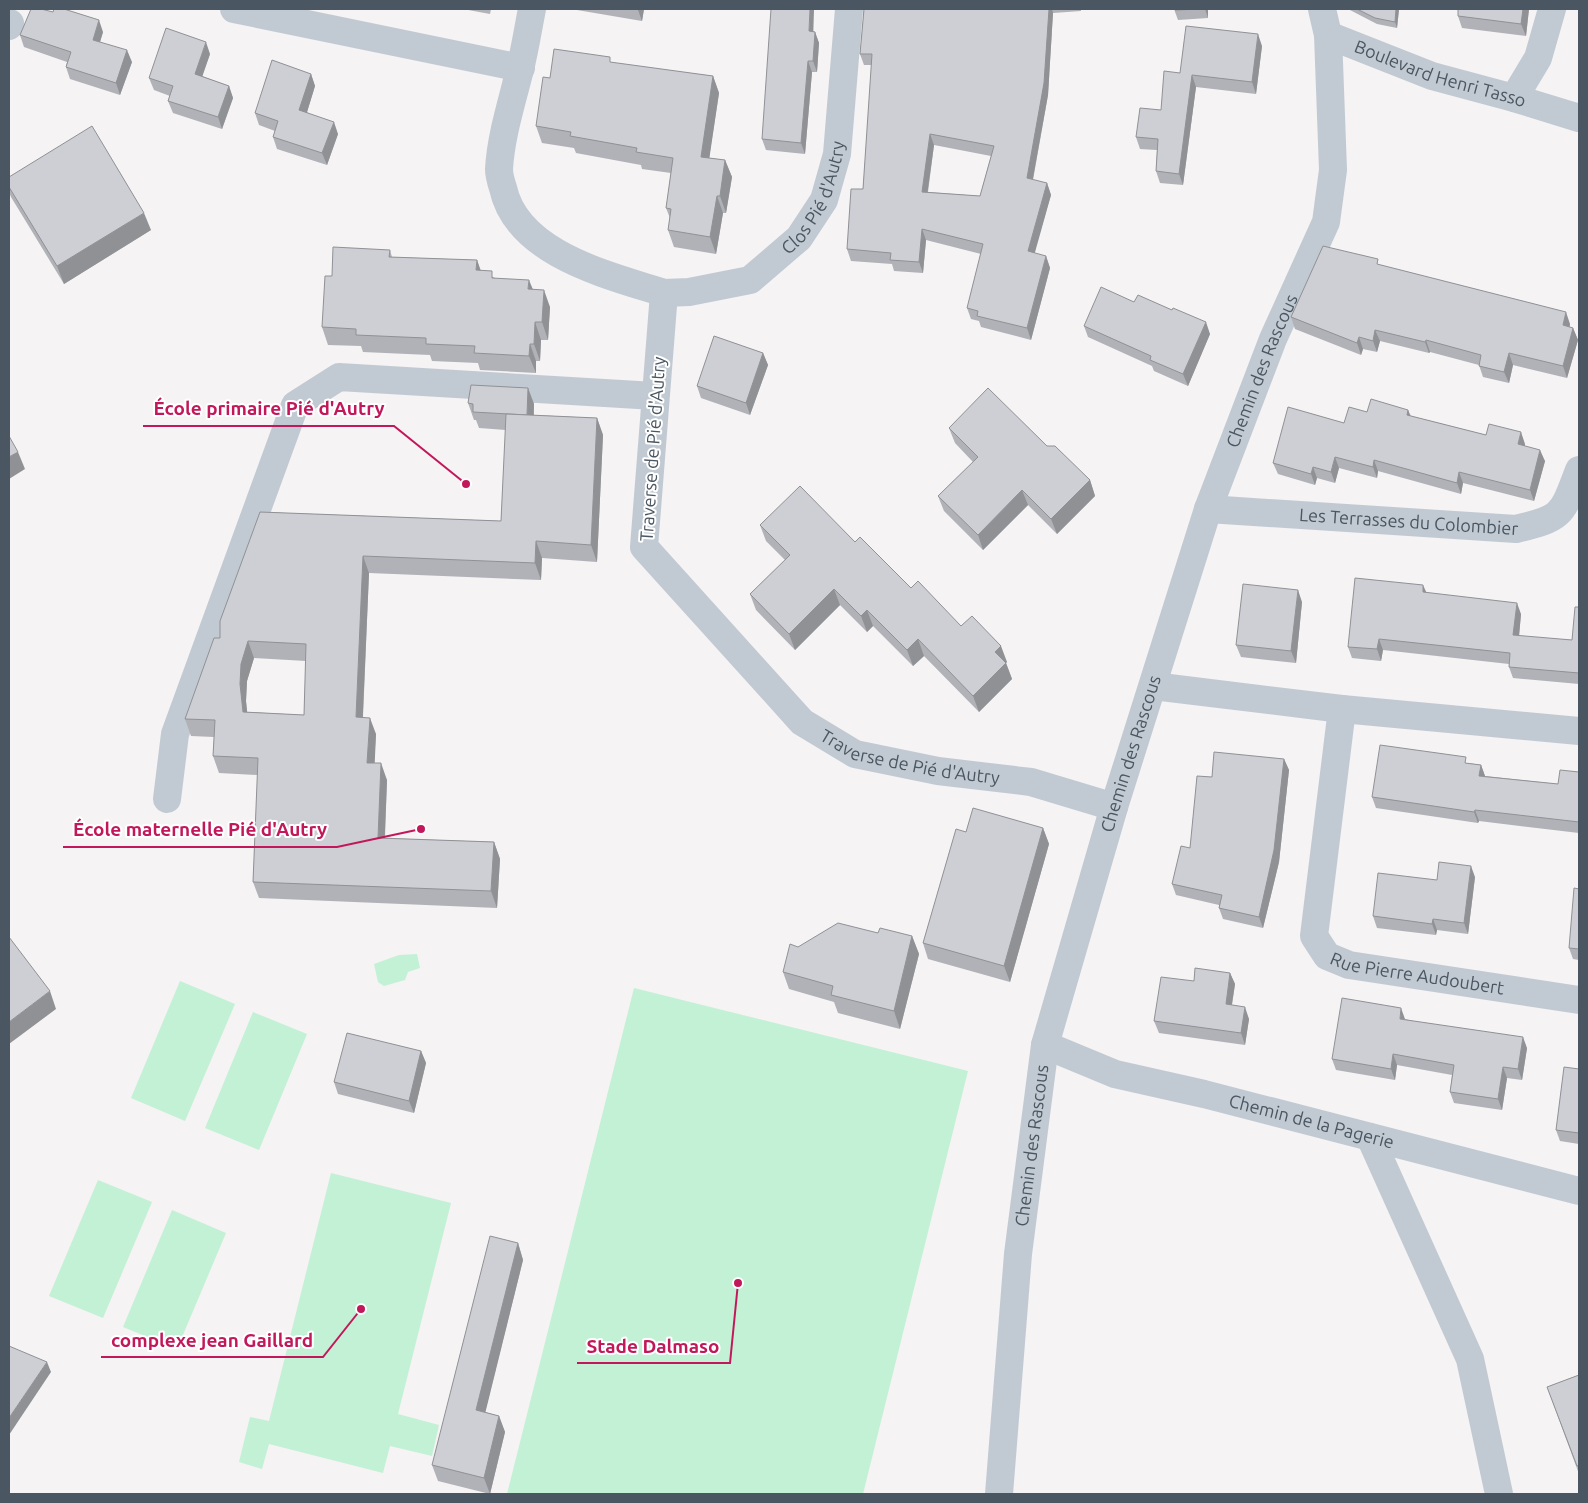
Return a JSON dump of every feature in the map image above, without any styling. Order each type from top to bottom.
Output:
[{"type":"street","points":[[234,9],[520,68]]},
{"type":"street","points":[[532,9],[510,105],[499,171],[506,200],[519,223],[555,251],[585,268],[664,293]]},
{"type":"street","name":"Clos Pié d'Autry","points":[[664,293],[689,292],[750,280],[799,238],[824,200],[837,154],[849,9]]},
{"type":"street","points":[[1322,9],[1328,35]]},
{"type":"street","points":[[1514,98],[1538,58],[1552,9]]},
{"type":"street","name":"Boulevard Henri Tasso","points":[[1328,35],[1432,76],[1579,118]]},
{"type":"street","name":"Chemin des Rascous","points":[[999,1494],[1018,1254],[1045,1045],[1114,807],[1208,509],[1273,338],[1326,222],[1333,170],[1328,35]]},
{"type":"street","name":"Traverse de Pié d'Autry","points":[[664,293],[644,547],[802,722],[855,754],[938,771],[1030,782],[1114,807]]},
{"type":"street","points":[[167,799],[175,734],[295,405],[339,377],[655,396]]},
{"type":"street","name":"Les Terrasses du Colombier","points":[[1208,509],[1516,529],[1544,522],[1564,510],[1579,470]]},
{"type":"street","points":[[1153,686],[1342,709],[1579,730]]},
{"type":"street","name":"Rue Pierre Audoubert","points":[[1342,709],[1314,936],[1328,956],[1349,965],[1579,1000]]},
{"type":"street","name":"Chemin de la Pagerie","points":[[1045,1045],[1115,1074],[1204,1094],[1579,1191]]},
{"type":"street","points":[[1370,1137],[1470,1359],[1500,1494]]},
{"type":"green space","points":[[417,954],[420,968],[408,972],[405,980],[384,986],[378,982],[374,964],[399,955]]},
{"type":"green space","points":[[180,981],[235,1004],[185,1121],[131,1098]]},
{"type":"green space","points":[[634,988],[968,1071],[863,1494],[507,1494]]},
{"type":"green space","points":[[253,1012],[307,1034],[259,1150],[205,1128]]},
{"type":"green space","points":[[331,1173],[451,1203],[398,1414],[439,1425],[432,1456],[390,1446],[383,1473],[269,1444],[262,1469],[239,1462],[250,1417],[269,1421]]},
{"type":"green space","points":[[98,1180],[152,1202],[103,1318],[49,1296]]},
{"type":"green space","points":[[172,1210],[226,1233],[177,1349],[123,1327]]},
{"type":"building","points":[[31,9],[53,12],[54,9],[64,9],[99,20],[93,40],[127,50],[116,83],[66,67],[71,52],[20,35]]},
{"type":"building","points":[[771,9],[810,9],[809,31],[815,32],[813,61],[808,61],[801,143],[762,139]]},
{"type":"building","points":[[864,9],[1049,9],[1044,83],[1027,178],[1047,183],[1028,251],[1046,256],[1027,328],[977,316],[978,311],[967,308],[983,244],[922,229],[919,262],[890,260],[891,253],[847,249],[851,189],[863,189],[872,54],[860,54]],"holes":[[[930,134],[994,146],[980,196],[922,192]]]},
{"type":"building","points":[[1357,9],[1396,9],[1395,22],[1375,18]]},
{"type":"building","points":[[1458,9],[1523,9],[1521,24],[1458,16]]},
{"type":"building","points":[[1186,26],[1258,34],[1252,82],[1192,75],[1179,174],[1156,171],[1158,139],[1136,137],[1140,108],[1161,110],[1164,71],[1180,73]]},
{"type":"building","points":[[166,28],[206,42],[195,74],[229,86],[218,117],[168,101],[173,86],[149,78]]},
{"type":"building","points":[[554,49],[610,57],[610,62],[713,76],[701,157],[725,160],[720,196],[717,196],[710,237],[668,230],[671,209],[666,208],[673,158],[636,152],[637,148],[570,136],[571,132],[536,126],[543,77],[550,78]]},
{"type":"building","points":[[272,60],[311,74],[299,110],[334,122],[322,153],[273,137],[278,121],[255,113]]},
{"type":"building","points":[[92,126],[144,213],[57,266],[9,187],[9,177]]},
{"type":"building","points":[[1323,246],[1378,259],[1377,264],[1566,312],[1563,325],[1573,328],[1563,366],[1509,353],[1504,372],[1479,366],[1481,355],[1426,340],[1425,342],[1375,330],[1373,341],[1359,337],[1357,343],[1291,317]]},
{"type":"building","points":[[333,247],[390,250],[389,257],[477,260],[476,270],[492,271],[492,278],[529,280],[528,289],[544,290],[542,322],[535,322],[534,344],[530,344],[529,356],[474,353],[475,346],[426,344],[426,338],[356,335],[356,329],[322,327],[325,276],[332,276]]},
{"type":"building","points":[[1101,287],[1134,302],[1138,295],[1206,322],[1183,374],[1150,360],[1151,356],[1084,326]]},
{"type":"building","points":[[714,336],[763,353],[746,403],[697,386]]},
{"type":"building","points":[[471,385],[528,388],[527,415],[473,412],[473,404],[468,403]]},
{"type":"building","points":[[988,388],[1047,446],[1055,446],[1090,480],[1051,519],[1022,490],[978,535],[938,496],[978,457],[949,428]]},
{"type":"building","points":[[1371,399],[1408,410],[1407,415],[1486,435],[1489,424],[1521,432],[1518,444],[1540,450],[1530,490],[1459,472],[1457,483],[1374,460],[1373,467],[1335,457],[1331,472],[1313,467],[1311,474],[1273,463],[1288,407],[1344,423],[1349,407],[1367,412]]},
{"type":"building","points":[[506,414],[597,418],[591,545],[536,541],[535,563],[363,556],[356,717],[370,718],[367,763],[381,763],[378,838],[494,842],[491,891],[253,882],[258,758],[213,756],[215,720],[185,719],[214,638],[220,638],[220,621],[260,512],[501,521]],"holes":[[[248,641],[306,644],[304,715],[243,712],[240,684],[241,664]]]},
{"type":"building","points":[[9,436],[18,452],[9,457]]},
{"type":"building","points":[[800,486],[855,542],[860,537],[911,588],[918,581],[961,626],[972,616],[1001,646],[995,652],[1006,663],[973,696],[918,639],[907,650],[867,610],[861,616],[834,589],[789,634],[750,594],[790,555],[760,525]]},
{"type":"building","points":[[1355,578],[1423,585],[1423,592],[1517,603],[1513,635],[1572,640],[1575,607],[1579,607],[1579,673],[1509,667],[1510,653],[1379,639],[1377,649],[1348,647]]},
{"type":"building","points":[[1243,584],[1298,590],[1291,651],[1236,645]]},
{"type":"building","points":[[1380,745],[1466,757],[1465,763],[1481,765],[1479,776],[1558,784],[1560,770],[1579,772],[1579,822],[1475,810],[1474,812],[1372,797]]},
{"type":"building","points":[[1214,752],[1284,759],[1274,850],[1259,917],[1219,908],[1222,895],[1172,884],[1181,846],[1190,848],[1197,776],[1212,777]]},
{"type":"building","points":[[973,808],[1043,828],[1004,966],[923,943],[956,829],[966,832]]},
{"type":"building","points":[[1439,862],[1471,866],[1464,923],[1433,919],[1432,924],[1373,916],[1378,873],[1437,880]]},
{"type":"building","points":[[1574,888],[1579,889],[1579,949],[1569,948]]},
{"type":"building","points":[[838,923],[878,933],[880,928],[912,936],[894,1011],[831,995],[833,986],[783,972],[790,944],[798,947]]},
{"type":"building","points":[[9,937],[50,991],[9,1022]]},
{"type":"building","points":[[1195,968],[1230,973],[1226,1004],[1245,1007],[1241,1033],[1154,1021],[1161,977],[1194,981]]},
{"type":"building","points":[[1342,998],[1401,1008],[1400,1019],[1523,1037],[1518,1069],[1503,1067],[1498,1099],[1450,1092],[1454,1065],[1393,1054],[1391,1069],[1332,1059]]},
{"type":"building","points":[[347,1033],[421,1051],[409,1101],[334,1082]]},
{"type":"building","points":[[1564,1067],[1579,1069],[1579,1133],[1556,1130]]},
{"type":"building","points":[[490,1236],[518,1243],[476,1410],[499,1416],[484,1478],[432,1465]]},
{"type":"building","points":[[9,1346],[47,1362],[9,1418]]},
{"type":"building","points":[[1579,1375],[1579,1465],[1577,1466],[1547,1387]]},
{"type":"place","name":"École primaire Pié d'Autry","points":[[466,484]]},
{"type":"place","name":"École maternelle Pié d'Autry","points":[[421,829]]},
{"type":"place","name":"Stade Dalmaso","points":[[738,1283]]},
{"type":"place","name":"complexe jean Gaillard","points":[[361,1309]]}]
